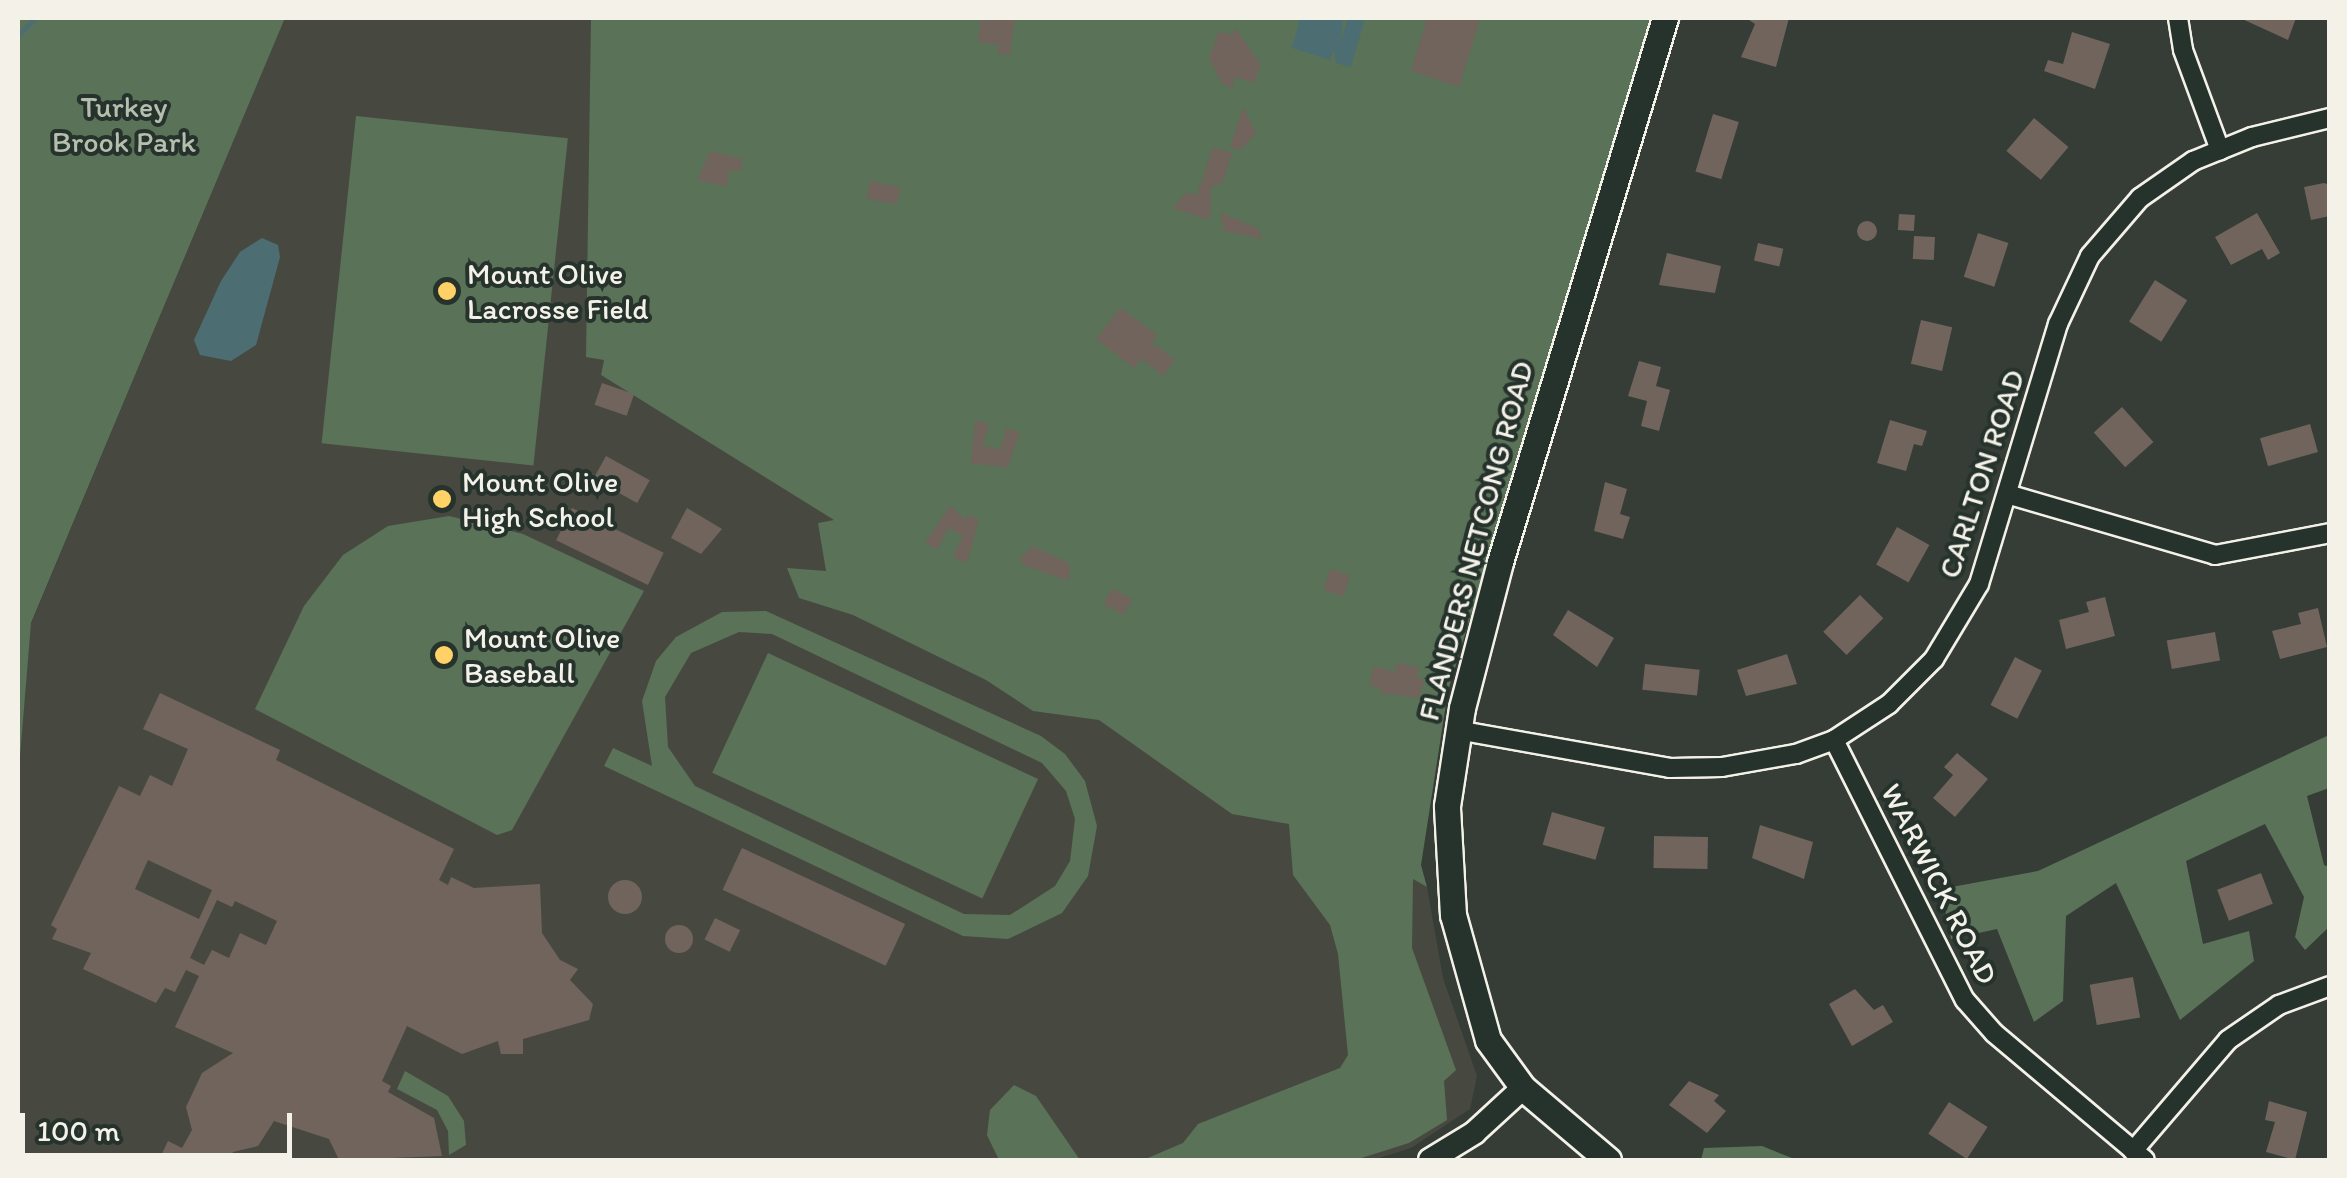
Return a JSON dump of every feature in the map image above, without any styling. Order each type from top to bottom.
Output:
[{"type":"main road","name":"FLANDERS NETCONG ROAD","points":[[1608,1160],[1523,1088],[1488,1040],[1456,933],[1446,826],[1457,730],[1508,532],[1665,18]]},
{"type":"street","points":[[2178,18],[2183,50],[2220,150]]},
{"type":"street","name":"CARLTON ROAD","points":[[1457,730],[1696,769],[1755,764],[1834,740],[1889,704],[1934,659],[1979,584],[2058,324],[2090,256],[2140,198],[2220,150],[2330,118]]},
{"type":"street","points":[[2007,494],[2215,555],[2330,532]]},
{"type":"street","name":"WARWICK ROAD","points":[[1834,740],[1965,1000],[1994,1034],[2139,1156]]},
{"type":"street","points":[[2139,1156],[2228,1040],[2279,1005],[2330,986]]},
{"type":"street","points":[[1430,1160],[1474,1133],[1523,1088]]},
{"type":"shaded area","name":"Mount Olive High School","points":[[285,18],[684,18],[601,375],[1427,887],[1443,978],[1477,1076],[1470,1109],[1411,1148],[1373,1160],[18,1160],[18,655]]},
{"type":"green space","name":"Turkey Brook Park","points":[[18,18],[285,18],[31,623],[18,781]]},
{"type":"green space","points":[[591,18],[1652,18],[1448,691],[1421,865],[1427,887],[1413,879],[1412,948],[1456,1070],[1444,1081],[1447,1120],[1409,1143],[1355,1160],[1143,1160],[1183,1143],[1198,1124],[1340,1068],[1348,1055],[1338,954],[1330,925],[1293,875],[1289,824],[1232,814],[1099,720],[1033,711],[986,680],[853,615],[799,598],[787,568],[826,571],[818,523],[834,520],[601,375],[604,360],[586,357]]},
{"type":"green space","name":"Mount Olive Lacrosse Field","points":[[356,116],[568,138],[533,465],[322,443]]},
{"type":"green space","name":"Mount Olive Baseball","points":[[449,516],[523,534],[644,591],[512,830],[497,835],[255,709],[304,606],[343,555],[388,526]]},
{"type":"green space","points":[[766,611],[1041,736],[1065,754],[1085,781],[1097,826],[1088,876],[1062,913],[1008,939],[963,936],[604,766],[613,748],[652,766],[642,701],[656,661],[676,637],[722,612]],"holes":[[[739,632],[772,634],[1042,763],[1066,791],[1075,819],[1070,861],[1055,886],[1010,915],[964,914],[695,786],[668,747],[665,697],[691,653]]]},
{"type":"green space","points":[[768,653],[1038,779],[982,899],[712,773]]},
{"type":"green space","points":[[2329,735],[2329,788],[2307,796],[2324,865],[2329,867],[2329,927],[2305,950],[2295,937],[2304,897],[2265,824],[2186,861],[2203,944],[2249,931],[2254,961],[2180,1020],[2116,883],[2066,916],[2063,1001],[2034,1022],[1997,929],[1951,939],[1941,889],[2038,871]]},
{"type":"green space","points":[[405,1071],[448,1096],[464,1121],[466,1145],[449,1155],[448,1131],[437,1110],[397,1089]]},
{"type":"green space","points":[[1014,1085],[1036,1096],[1080,1160],[999,1160],[987,1135],[990,1110]]},
{"type":"green space","points":[[1762,1146],[1797,1160],[1701,1160],[1704,1148]]},
{"type":"water","points":[[1300,18],[1343,18],[1341,41],[1348,18],[1365,18],[1351,67],[1336,63],[1334,49],[1330,60],[1292,48]]},
{"type":"water","points":[[262,238],[278,245],[280,257],[256,345],[231,361],[200,355],[194,340],[221,281],[240,252]]},
{"type":"building","points":[[981,18],[1015,18],[1010,55],[998,53],[999,45],[978,42]]},
{"type":"building","points":[[1427,18],[1480,18],[1459,87],[1411,71]]},
{"type":"building","points":[[1746,18],[1789,18],[1776,67],[1741,57],[1755,24]]},
{"type":"building","points":[[2240,18],[2296,18],[2288,40]]},
{"type":"building","points":[[1235,28],[1261,65],[1254,83],[1235,77],[1232,88],[1222,84],[1209,58],[1219,31],[1232,35]]},
{"type":"building","points":[[2072,32],[2110,44],[2095,89],[2044,71],[2048,60],[2063,64]]},
{"type":"building","points":[[1243,107],[1256,133],[1240,150],[1230,147]]},
{"type":"building","points":[[1713,114],[1739,122],[1721,179],[1695,171]]},
{"type":"building","points":[[2034,118],[2068,147],[2041,180],[2006,151]]},
{"type":"building","points":[[1213,147],[1232,153],[1223,182],[1211,188],[1210,220],[1172,208],[1187,192],[1197,195]]},
{"type":"building","points":[[710,151],[743,159],[740,172],[730,170],[726,187],[697,180]]},
{"type":"building","points":[[870,181],[900,187],[897,205],[867,199]]},
{"type":"building","points":[[2330,185],[2330,216],[2311,220],[2304,187]]},
{"type":"building","points":[[1220,212],[1257,228],[1263,239],[1224,231]]},
{"type":"building","points":[[2257,213],[2280,253],[2268,260],[2262,249],[2231,265],[2215,237]]},
{"type":"building","points":[[1899,214],[1915,215],[1914,231],[1898,230]]},
{"type":"building","points":[[1867,221],[1877,231],[1867,241],[1857,231]]},
{"type":"building","points":[[1978,233],[2008,243],[1994,287],[1964,277]]},
{"type":"building","points":[[1914,236],[1935,237],[1934,260],[1913,259]]},
{"type":"building","points":[[1758,243],[1783,249],[1779,266],[1754,261]]},
{"type":"building","points":[[1667,253],[1721,266],[1715,293],[1659,285]]},
{"type":"building","points":[[2155,280],[2187,300],[2161,342],[2129,322]]},
{"type":"building","points":[[1120,308],[1158,335],[1152,343],[1175,359],[1163,376],[1141,359],[1134,368],[1096,339]]},
{"type":"building","points":[[1921,320],[1952,327],[1942,371],[1911,364]]},
{"type":"building","points":[[1639,361],[1661,367],[1656,386],[1670,390],[1659,431],[1641,426],[1647,401],[1628,396]]},
{"type":"building","points":[[602,383],[634,394],[627,416],[595,405]]},
{"type":"building","points":[[2122,407],[2153,442],[2125,467],[2094,432]]},
{"type":"building","points":[[975,420],[989,424],[983,445],[1000,450],[1006,428],[1020,432],[1008,467],[971,464]]},
{"type":"building","points":[[1890,420],[1927,431],[1922,446],[1914,444],[1906,471],[1877,463]]},
{"type":"building","points":[[2310,424],[2318,452],[2268,466],[2260,438]]},
{"type":"building","points":[[606,456],[650,480],[637,503],[593,479]]},
{"type":"building","points":[[1605,482],[1627,489],[1620,514],[1630,517],[1623,539],[1594,531]]},
{"type":"building","points":[[950,506],[966,520],[968,514],[979,519],[967,563],[953,557],[963,536],[948,528],[938,549],[925,543]]},
{"type":"building","points":[[572,508],[664,553],[648,585],[556,540]]},
{"type":"building","points":[[687,508],[722,529],[701,554],[671,538]]},
{"type":"building","points":[[1897,527],[1929,545],[1909,583],[1876,565]]},
{"type":"building","points":[[1033,546],[1070,564],[1069,581],[1023,565],[1020,558]]},
{"type":"building","points":[[1330,569],[1350,575],[1344,596],[1324,590]]},
{"type":"building","points":[[1112,588],[1132,599],[1123,615],[1103,604]]},
{"type":"building","points":[[1860,595],[1883,618],[1847,655],[1823,632]]},
{"type":"building","points":[[2105,597],[2115,636],[2066,649],[2059,620],[2089,612],[2086,602]]},
{"type":"building","points":[[2318,608],[2327,647],[2280,659],[2272,631],[2301,624],[2298,613]]},
{"type":"building","points":[[1568,610],[1614,638],[1597,667],[1553,635]]},
{"type":"building","points":[[2215,632],[2220,661],[2172,669],[2167,641]]},
{"type":"building","points":[[1787,654],[1797,684],[1746,696],[1737,670]]},
{"type":"building","points":[[2015,657],[2042,671],[2017,719],[1990,705]]},
{"type":"building","points":[[1398,662],[1419,668],[1417,678],[1424,680],[1419,698],[1380,693],[1381,688],[1369,685],[1374,666],[1395,672]]},
{"type":"building","points":[[1645,664],[1700,670],[1697,696],[1642,690]]},
{"type":"building","points":[[160,693],[280,750],[276,760],[454,849],[439,880],[448,885],[451,877],[474,888],[540,884],[542,933],[560,960],[578,969],[570,980],[593,1004],[589,1020],[523,1039],[523,1054],[501,1054],[498,1041],[462,1054],[407,1026],[382,1081],[391,1086],[388,1092],[434,1118],[442,1156],[339,1160],[329,1139],[274,1121],[258,1146],[233,1152],[229,1160],[159,1160],[168,1141],[182,1148],[192,1130],[186,1107],[202,1073],[233,1053],[175,1027],[199,976],[186,970],[175,992],[165,988],[156,1003],[83,969],[91,953],[52,939],[57,929],[51,925],[119,786],[140,796],[150,775],[172,786],[188,749],[143,729]],"holes":[[[148,860],[212,890],[199,919],[135,889]],[[217,900],[232,907],[235,901],[277,921],[266,945],[240,933],[229,958],[212,950],[204,965],[190,958]]]},
{"type":"building","points":[[1957,753],[1988,779],[1955,817],[1933,798],[1953,775],[1944,767]]},
{"type":"building","points":[[1552,812],[1605,827],[1595,860],[1543,845]]},
{"type":"building","points":[[1760,825],[1813,842],[1804,879],[1752,858]]},
{"type":"building","points":[[1654,836],[1708,837],[1707,869],[1653,868]]},
{"type":"building","points":[[742,848],[905,924],[886,966],[723,890]]},
{"type":"building","points":[[2261,873],[2273,904],[2229,921],[2217,890]]},
{"type":"building","points":[[625,880],[637,885],[642,897],[637,909],[625,914],[613,909],[608,897],[613,885]]},
{"type":"building","points":[[715,918],[740,930],[730,952],[704,940]]},
{"type":"building","points":[[679,925],[689,929],[693,939],[689,949],[679,953],[669,949],[665,939],[669,929]]},
{"type":"building","points":[[2133,977],[2140,1017],[2097,1025],[2090,985]]},
{"type":"building","points":[[1855,989],[1874,1010],[1883,1005],[1893,1022],[1852,1046],[1829,1004]]},
{"type":"building","points":[[1689,1081],[1719,1095],[1714,1101],[1726,1111],[1707,1133],[1669,1105]]},
{"type":"building","points":[[2269,1101],[2307,1112],[2295,1160],[2266,1152],[2275,1122],[2265,1120]]},
{"type":"building","points":[[1949,1102],[1988,1127],[1967,1159],[1928,1134]]},
{"type":"waterway","points":[[18,35],[35,18]]},
{"type":"place","name":"Mount Olive Lacrosse Field","points":[[447,291]]},
{"type":"place","name":"Mount Olive High School","points":[[442,499]]},
{"type":"place","name":"Mount Olive Baseball","points":[[444,655]]}]
